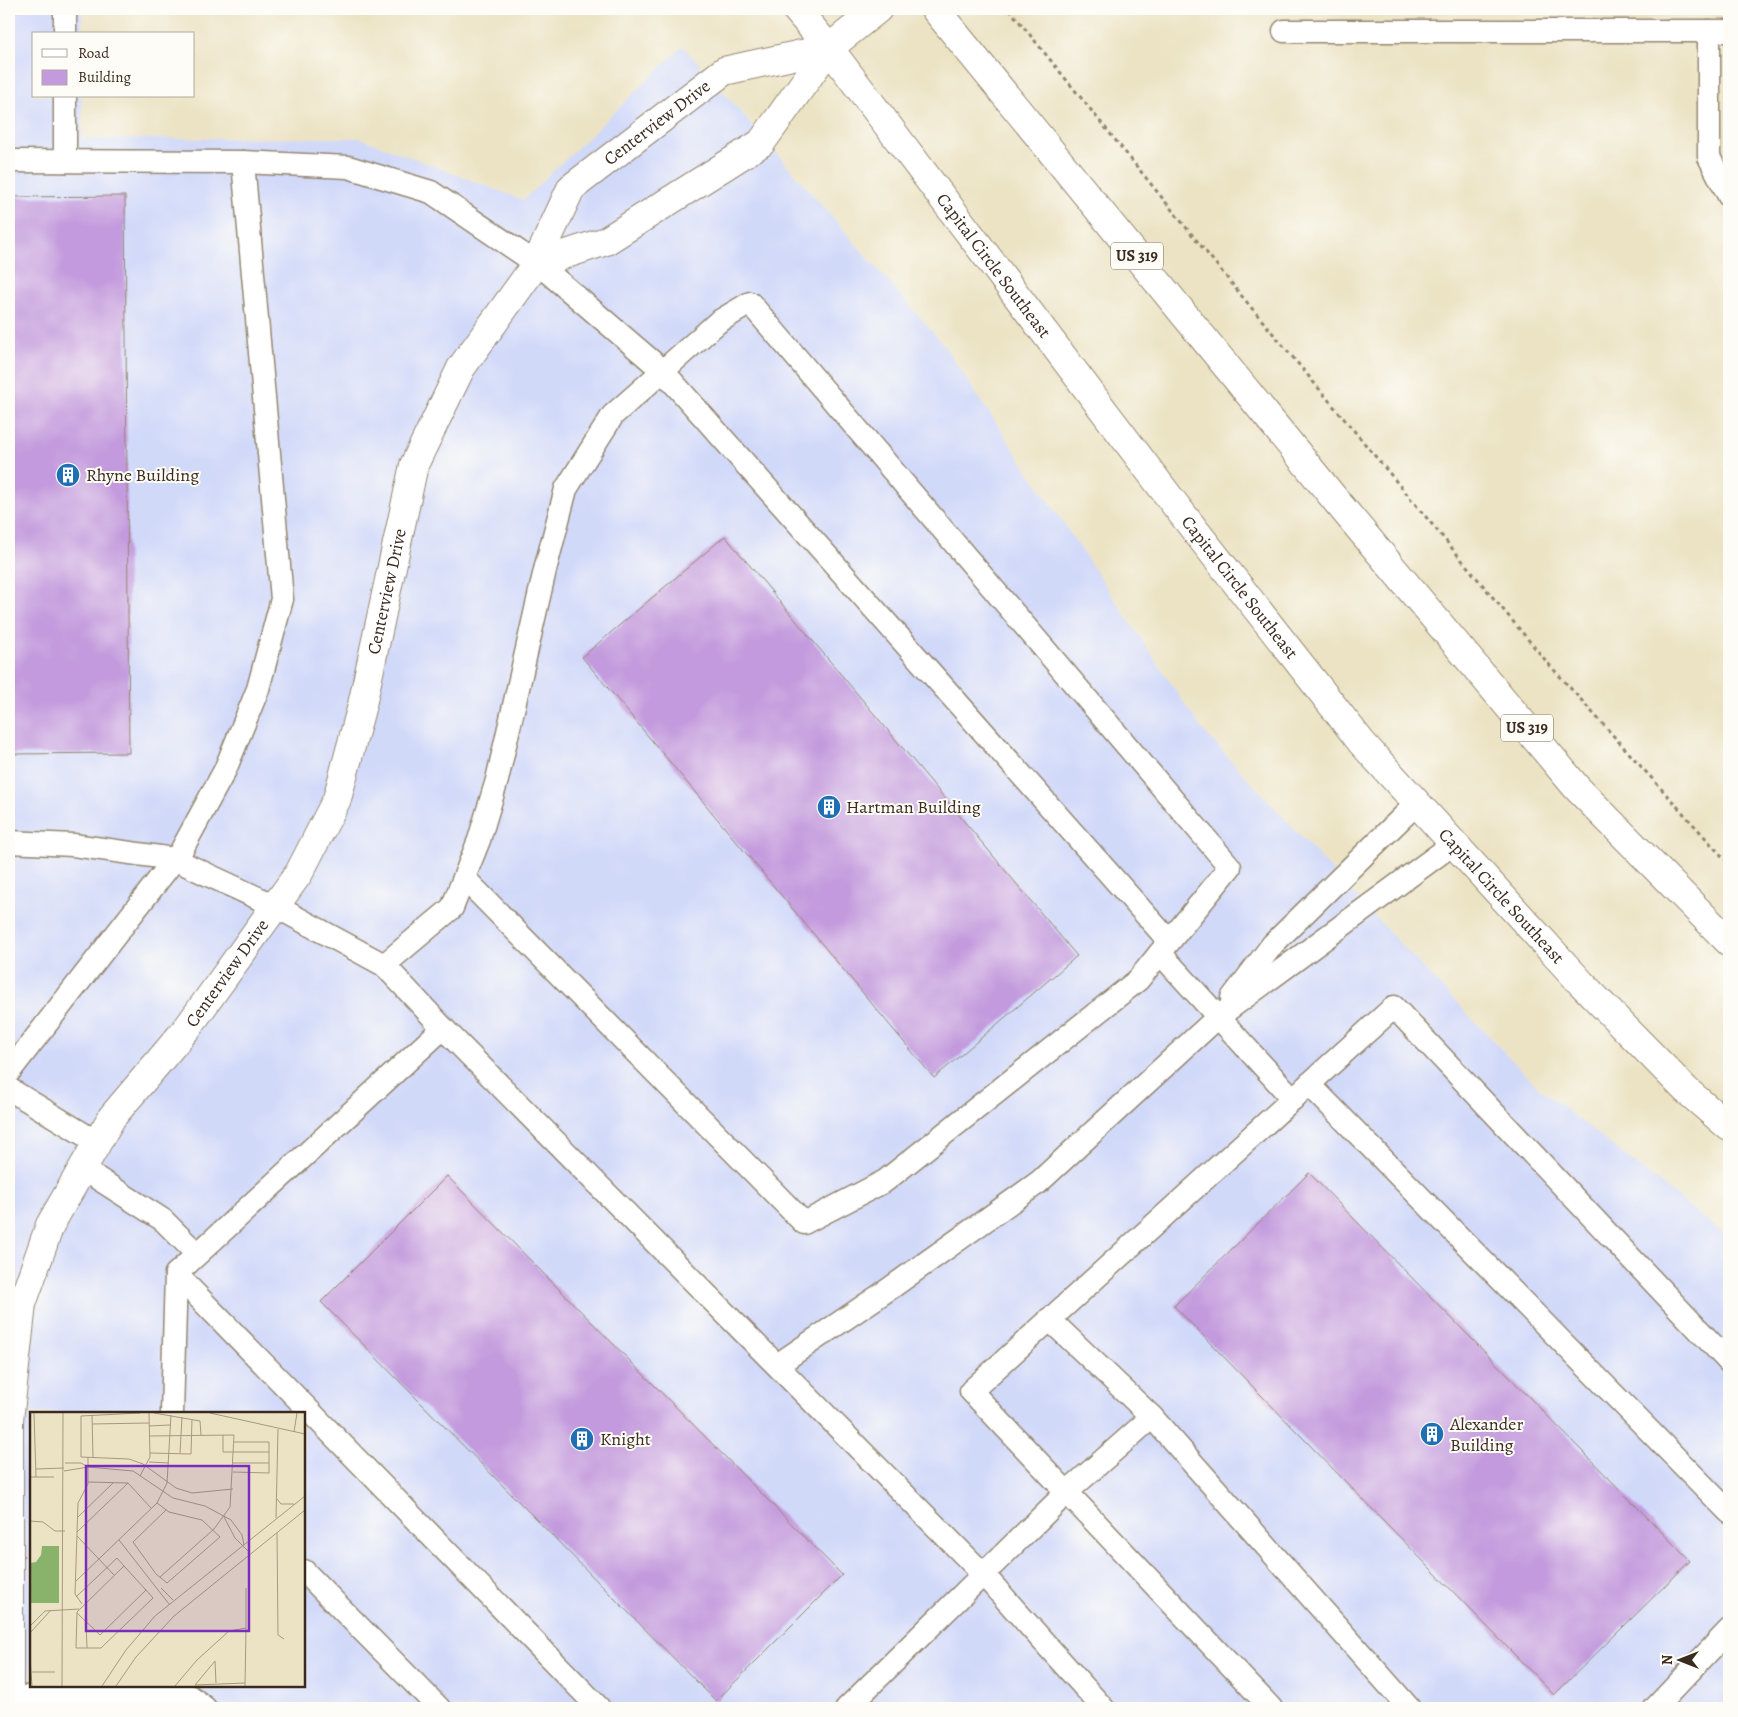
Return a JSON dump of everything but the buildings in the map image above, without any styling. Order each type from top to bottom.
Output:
[{"type":"main road","name":"Capital Circle Southeast","points":[[796,9],[828,48],[1176,506],[1362,743],[1582,984],[1686,1090],[1729,1127]]},
{"type":"main road","name":"Centerview Drive","points":[[536,264],[606,241],[761,143],[828,48],[878,9]]},
{"type":"main road","name":"US 319","points":[[935,9],[1344,510],[1577,788],[1729,942]]},
{"type":"main road","name":"Centerview Drive","points":[[15,1708],[9,1697],[9,1420],[22,1304],[50,1225],[112,1117],[188,1027],[299,873],[337,799],[362,705],[414,465],[461,368],[536,264],[571,188],[724,71],[828,48]]},
{"type":"lane","points":[[65,9],[65,32]]},
{"type":"lane","points":[[1284,31],[1719,31],[1710,157],[1729,196]]},
{"type":"lane","points":[[65,98],[65,161]]},
{"type":"lane","points":[[9,161],[243,162],[348,167],[430,192],[536,264],[662,370],[1164,947],[1218,1017],[1301,1091],[1729,1512]]},
{"type":"lane","points":[[9,1072],[181,851],[225,770],[258,689],[282,599],[243,162]]},
{"type":"lane","points":[[384,965],[452,908],[464,878],[480,840],[497,780],[544,570],[566,489],[614,414],[718,322],[750,304],[1230,867],[1138,980],[884,1181],[804,1223],[464,878]]},
{"type":"lane","points":[[1218,1017],[1273,944],[1416,804]]},
{"type":"lane","points":[[9,842],[73,845],[174,859],[275,906],[384,965],[443,1028],[983,1574],[1103,1708]]},
{"type":"lane","points":[[777,1365],[892,1287],[1039,1182],[1218,1017],[1453,844]]},
{"type":"lane","points":[[1270,1708],[971,1391],[1394,1007],[1729,1362]]},
{"type":"lane","points":[[172,1412],[176,1274],[443,1028]]},
{"type":"lane","points":[[9,1089],[98,1143]]},
{"type":"lane","points":[[83,1169],[163,1220],[198,1254]]},
{"type":"lane","points":[[176,1274],[598,1708]]},
{"type":"lane","points":[[1049,1319],[1152,1417],[1408,1708]]},
{"type":"lane","points":[[847,1708],[1067,1492],[1152,1417]]},
{"type":"lane","points":[[305,1572],[439,1708]]},
{"type":"lane","points":[[1655,1708],[1729,1630]]},
{"type":"lane","points":[[9,1697],[163,1691],[190,1696],[205,1708]]},
{"type":"path","points":[[1009,9],[1244,300],[1546,661],[1729,864]]},
{"type":"shaded area","points":[[9,9],[82,9],[82,32],[32,32],[32,98],[82,98],[82,139],[360,138],[523,200],[683,46],[943,344],[1201,728],[1401,945],[1539,1088],[1729,1238],[1729,1708],[9,1708]]},
{"type":"place","name":"Rhyne Building","points":[[68,475]]},
{"type":"place","name":"Hartman Building","points":[[829,807]]},
{"type":"place","name":"Alexander Building","points":[[1432,1434]]},
{"type":"place","name":"Knight","points":[[582,1439]]}]
